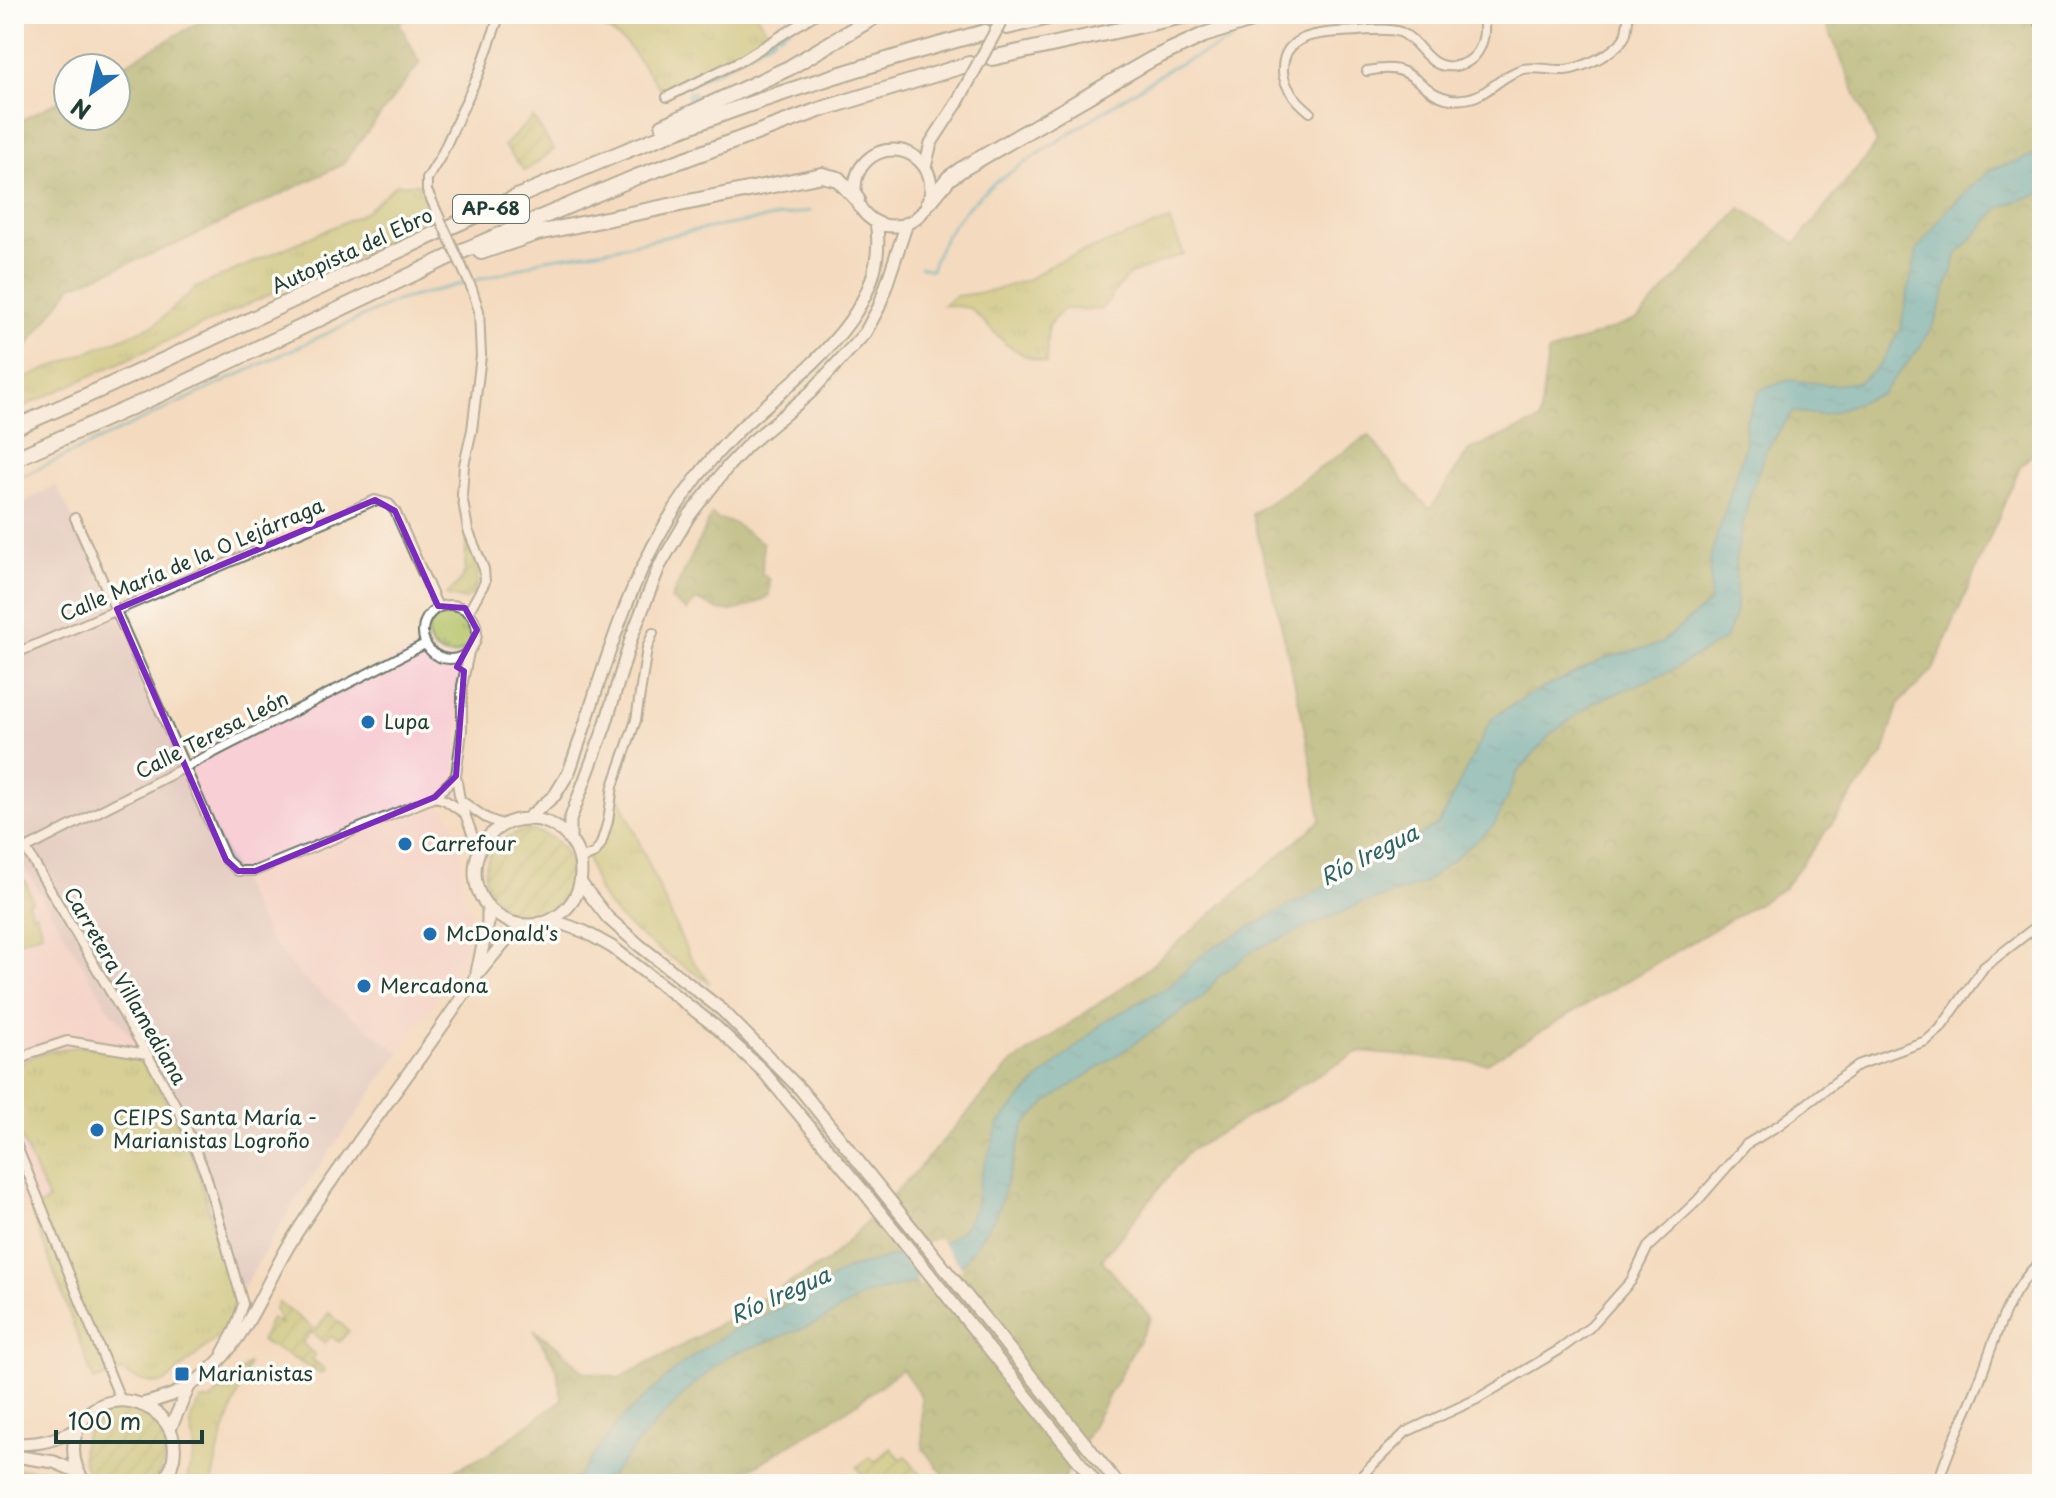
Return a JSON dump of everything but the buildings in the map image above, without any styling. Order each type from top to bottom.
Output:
[{"type":"highway","points":[[340,279],[557,172],[738,94],[818,52],[879,14]]},
{"type":"highway","points":[[1006,20],[1061,14]]},
{"type":"highway","points":[[992,58],[1192,14]]},
{"type":"highway","points":[[929,202],[949,178],[962,169],[1152,59],[1204,35],[1270,14]]},
{"type":"highway","name":"Autopista del Ebro","points":[[14,428],[486,211],[666,135],[802,85],[985,32]]},
{"type":"highway","name":"AP-68","points":[[14,459],[238,358],[453,255],[636,177],[791,120],[969,64]]},
{"type":"highway","points":[[238,358],[460,260],[537,233],[822,175],[838,179],[857,199]]},
{"type":"main road","points":[[925,167],[931,143],[1006,20]]},
{"type":"main road","points":[[911,155],[931,143]]},
{"type":"main road","points":[[892,151],[911,155],[925,167],[930,181],[929,202],[921,214],[907,223],[889,226],[876,222],[864,212],[857,199],[858,176],[871,158],[892,151]]},
{"type":"main road","points":[[527,819],[555,795],[569,772],[622,614],[649,550],[710,460],[818,358],[848,324],[876,262],[879,244],[876,222]]},
{"type":"main road","points":[[540,923],[562,913],[580,882],[579,860],[570,840],[570,820],[605,726],[632,636],[659,567],[689,516],[729,465],[818,385],[865,333],[879,307],[907,223]]},
{"type":"main road","points":[[570,840],[547,823],[527,819],[504,825],[489,837],[476,863],[476,883],[488,906],[501,918],[526,925],[563,924],[585,932],[612,947],[715,1026],[786,1097],[1097,1484]]},
{"type":"main road","points":[[580,882],[608,918],[722,1010],[773,1059],[877,1182],[1118,1484]]},
{"type":"main road","points":[[477,975],[488,923],[488,906]]},
{"type":"main road","points":[[142,1404],[188,1389],[214,1366],[251,1320],[293,1239],[477,975],[506,940],[526,925]]},
{"type":"main road","points":[[170,1429],[188,1389]]},
{"type":"main road","points":[[14,1443],[27,1445],[50,1441],[78,1429],[96,1409],[121,1401],[142,1404],[159,1414],[170,1429],[174,1449],[167,1481]]},
{"type":"main road","points":[[78,1429],[73,1450],[78,1472],[86,1484]]},
{"type":"main road","points":[[14,1456],[54,1462],[78,1472]]},
{"type":"street","points":[[469,611],[485,582],[484,569],[468,530],[462,495],[481,356],[479,311],[427,191],[427,179],[445,148],[479,73],[500,14]]},
{"type":"street","points":[[667,97],[742,60],[816,14]]},
{"type":"street","points":[[1367,71],[1400,71],[1426,90],[1442,97],[1470,99],[1484,94],[1522,69],[1573,69],[1601,56],[1617,46],[1624,37],[1629,14]]},
{"type":"street","points":[[2032,14],[2039,22]]},
{"type":"street","points":[[1310,112],[1284,80],[1287,52],[1298,40],[1312,34],[1397,31],[1411,39],[1430,60],[1450,67],[1466,63],[1476,56],[1483,40],[1483,15]]},
{"type":"street","name":"Calle María de la O Lejárraga","points":[[14,654],[366,502],[383,501],[395,511],[438,607]]},
{"type":"street","points":[[75,518],[226,860],[238,871],[255,871],[435,797],[456,776]]},
{"type":"street","points":[[469,652],[462,657],[449,659],[437,656],[425,644],[423,627],[431,612],[438,607],[451,605],[469,611],[477,630],[477,638],[464,671],[460,708],[462,731],[456,776],[460,800],[479,853]]},
{"type":"street","points":[[579,860],[595,853],[601,844],[613,786],[636,720],[647,648],[653,633]]},
{"type":"street","name":"Calle Teresa León","points":[[14,855],[425,644]]},
{"type":"street","points":[[449,659],[464,671]]},
{"type":"street","points":[[435,797],[465,814]]},
{"type":"street","points":[[460,800],[486,818],[504,825]]},
{"type":"street","name":"Carretera Villamediana","points":[[26,849],[180,1113],[206,1175],[243,1304],[234,1330],[214,1366]]},
{"type":"street","points":[[1353,1484],[1406,1432],[1477,1399],[1559,1350],[1589,1328],[1631,1281],[1648,1247],[1698,1200],[1747,1144],[1779,1125],[1858,1065],[1926,1041],[1940,1029],[1984,967],[2042,922]]},
{"type":"street","points":[[14,1066],[31,1053],[67,1041],[147,1054]]},
{"type":"street","points":[[14,1139],[121,1401]]},
{"type":"street","points":[[1938,1484],[1945,1458],[2007,1307],[2033,1268],[2042,1260]]},
{"type":"highlighted area","points":[[375,500],[395,511],[438,606],[465,608],[477,630],[457,667],[464,671],[456,776],[435,797],[255,871],[238,871],[226,860],[117,609]]},
{"type":"shaded area","points":[[56,485],[117,609],[184,768],[268,937],[304,980],[400,1053],[295,1201],[235,1302],[197,1168],[152,1069],[138,1045],[107,1006],[22,863],[14,866],[14,508]]},
{"type":"shaded area","points":[[425,644],[437,656],[445,659],[462,657],[466,662],[456,767],[460,800],[436,797],[453,821],[462,849],[461,889],[472,915],[472,925],[470,941],[462,960],[400,1053],[304,980],[268,937],[238,871],[226,860],[184,768]]},
{"type":"shaded area","name":"CEIPS Santa María - Marianistas Logroño","points":[[22,863],[107,1006],[138,1045],[133,1055],[152,1069],[197,1168],[235,1302],[230,1321],[223,1332],[164,1383],[130,1377],[123,1371],[94,1381],[33,1212],[14,1198],[14,866]]},
{"type":"green space","points":[[214,14],[402,14],[400,24],[420,63],[342,165],[177,244],[72,286],[14,364],[14,124],[52,104],[52,132],[132,132],[132,60]]},
{"type":"green space","points":[[598,14],[756,14],[770,35],[662,92],[626,43],[603,27],[596,18]]},
{"type":"green space","points":[[1822,14],[2042,14],[2042,443],[2020,467],[1933,670],[1899,703],[1883,754],[1784,888],[1487,1063],[1358,1052],[1188,1152],[1102,1260],[1151,1318],[1064,1478],[1056,1484],[951,1484],[923,1449],[921,1396],[902,1369],[852,1407],[726,1484],[427,1484],[488,1454],[562,1400],[557,1369],[534,1330],[561,1349],[583,1371],[619,1378],[674,1350],[829,1260],[916,1171],[1011,1064],[1140,975],[1321,820],[1291,666],[1252,514],[1369,435],[1406,484],[1430,509],[1469,450],[1539,421],[1548,353],[1638,319],[1741,208],[1796,243],[1877,144]]},
{"type":"green space","points":[[533,117],[554,150],[525,171],[504,146]]},
{"type":"green space","points":[[396,184],[422,184],[425,201],[435,217],[387,243],[14,411],[14,383],[156,324],[195,288],[358,216]]},
{"type":"green space","points":[[1169,220],[1184,254],[1128,275],[1101,310],[1063,309],[1048,326],[1046,363],[1006,344],[970,308],[944,305],[956,296],[993,291],[1029,279],[1056,262]]},
{"type":"green space","points":[[712,514],[733,523],[763,543],[762,574],[770,580],[769,595],[752,605],[731,611],[695,601],[687,611],[671,599]]},
{"type":"green space","points":[[467,539],[476,563],[478,580],[476,588],[464,600],[445,595],[463,577]]},
{"type":"green space","points":[[450,611],[466,617],[472,633],[466,649],[450,655],[434,649],[428,633],[434,617]]},
{"type":"green space","points":[[616,789],[688,954],[710,983],[635,931],[609,906],[598,888],[586,852],[601,841]]},
{"type":"green space","points":[[526,830],[547,836],[561,847],[569,861],[571,877],[567,892],[558,905],[544,914],[525,916],[511,913],[500,905],[485,876],[486,865],[496,847],[504,839]]},
{"type":"green space","points":[[21,879],[22,882],[26,881],[32,901],[28,902],[32,914],[36,913],[42,933],[14,943],[14,881]]},
{"type":"green space","name":"CEIPS Santa María - Marianistas Logroño","points":[[85,1046],[140,1057],[152,1069],[197,1168],[235,1302],[230,1321],[223,1332],[164,1383],[143,1381],[123,1371],[94,1381],[32,1212],[48,1200],[14,1121],[14,1071],[37,1055]]},
{"type":"green space","points":[[278,1302],[316,1330],[329,1313],[349,1331],[339,1342],[331,1336],[325,1343],[311,1332],[302,1343],[315,1355],[312,1359],[325,1370],[322,1374],[261,1341],[271,1318],[281,1324],[275,1309]]},
{"type":"green space","points":[[249,1363],[222,1438],[212,1484],[186,1484],[194,1451],[192,1415],[202,1400],[211,1400]]},
{"type":"green space","points":[[129,1409],[151,1421],[159,1430],[164,1440],[164,1463],[150,1484],[97,1484],[83,1459],[82,1447],[86,1435],[92,1424],[102,1416]]},
{"type":"green space","points":[[891,1448],[901,1459],[906,1456],[925,1480],[920,1484],[902,1484],[898,1480],[892,1484],[869,1484],[857,1467],[870,1457],[875,1462]]},
{"type":"green space","points":[[14,1469],[50,1473],[69,1484],[14,1484]]},
{"type":"water","points":[[2042,152],[2042,192],[1999,208],[1957,255],[1937,317],[1919,349],[1881,394],[1824,415],[1793,412],[1766,450],[1749,498],[1736,556],[1736,612],[1725,639],[1670,671],[1593,703],[1551,734],[1518,772],[1494,826],[1423,884],[1361,904],[1254,950],[1218,977],[1203,997],[1046,1103],[1024,1126],[996,1216],[963,1264],[918,1282],[867,1294],[817,1323],[726,1357],[687,1391],[609,1478],[598,1484],[549,1484],[577,1478],[621,1419],[683,1363],[730,1331],[796,1300],[848,1269],[944,1242],[963,1229],[975,1207],[980,1179],[999,1123],[1035,1083],[1105,1021],[1169,986],[1206,951],[1438,825],[1492,718],[1525,697],[1606,658],[1660,644],[1710,602],[1710,558],[1745,447],[1746,420],[1760,390],[1789,380],[1831,385],[1859,382],[1880,365],[1900,330],[1917,250],[1946,211],[1990,170]]},
{"type":"pier","points":[[939,1239],[963,1269],[920,1286],[916,1280],[918,1278],[896,1250]]},
{"type":"waterway","points":[[779,31],[803,14]]},
{"type":"waterway","points":[[1265,27],[1367,14]]},
{"type":"waterway","points":[[685,82],[771,36]]},
{"type":"waterway","points":[[920,267],[931,270],[941,244],[956,222],[973,201],[994,183],[1170,68],[1231,41]]},
{"type":"waterway","points":[[691,95],[694,102]]},
{"type":"waterway","points":[[14,480],[396,301],[546,259],[810,211]]},
{"type":"place","name":"Lupa","points":[[368,722]]},
{"type":"place","name":"Carrefour","points":[[405,844]]},
{"type":"place","name":"McDonald's","points":[[430,934]]},
{"type":"place","name":"Mercadona","points":[[364,986]]},
{"type":"place","name":"CEIPS Santa María - Marianistas Logroño","points":[[97,1130]]},
{"type":"place","name":"Marianistas","points":[[182,1374]]},
{"type":"water label","name":"Río Iregua","points":[[1369,855]]},
{"type":"water label","name":"Río Iregua","points":[[780,1295]]}]
